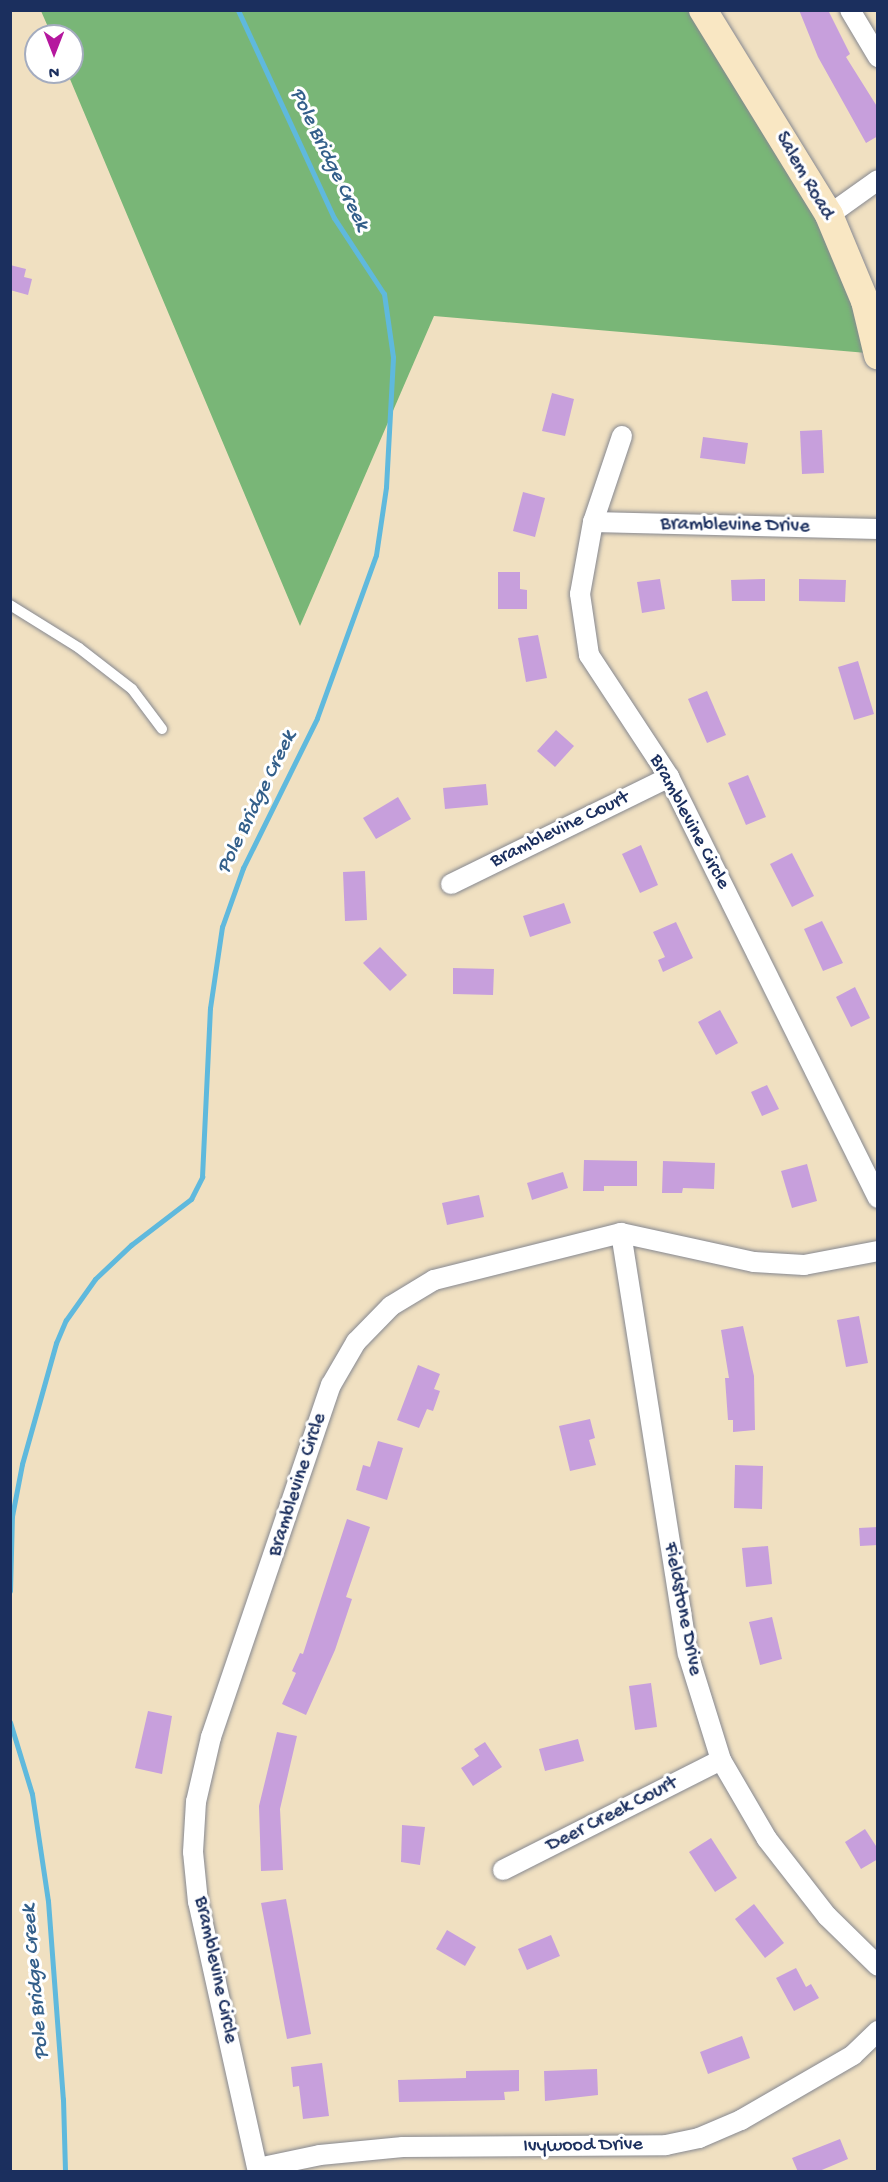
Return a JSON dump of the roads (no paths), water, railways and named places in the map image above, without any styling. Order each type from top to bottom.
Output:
[{"type":"street","name":"Salem Road","points":[[703,10],[829,215],[865,301],[878,356]]},
{"type":"street","points":[[850,10],[878,57]]},
{"type":"street","points":[[829,215],[878,180]]},
{"type":"street","name":"Bramblevine Circle","points":[[622,436],[593,522],[580,594],[589,655],[669,777],[878,1198]]},
{"type":"street","name":"Bramblevine Drive","points":[[593,522],[878,529]]},
{"type":"street","name":"Bramblevine Court","points":[[451,884],[669,777]]},
{"type":"street","name":"Bramblevine Circle","points":[[258,2170],[198,1902],[194,1852],[195,1810],[211,1737],[331,1385],[351,1348],[372,1323],[412,1291],[434,1280],[621,1233],[754,1262],[804,1265],[878,1251]]},
{"type":"street","name":"Fieldstone Drive","points":[[621,1233],[688,1654],[721,1760],[767,1839],[827,1916],[878,1966]]},
{"type":"street","name":"Deer Creek Court","points":[[503,1870],[721,1760]]},
{"type":"street","name":"Ivywood Drive","points":[[258,2170],[320,2155],[403,2147],[666,2145],[699,2138],[741,2120],[853,2055],[878,2031]]},
{"type":"lane","points":[[10,605],[79,648],[132,689],[162,729]]},
{"type":"waterway","name":"Pole Bridge Creek","points":[[10,1591],[12,1516],[22,1464],[56,1343],[66,1320],[95,1279],[131,1245],[191,1199],[202,1177],[210,1008],[222,927],[243,868],[317,718],[376,555],[386,487],[393,357],[384,294],[334,218],[238,10]]},
{"type":"waterway","name":"Pole Bridge Creek","points":[[10,1722],[32,1794],[48,1901],[63,2099],[65,2172]]}]
